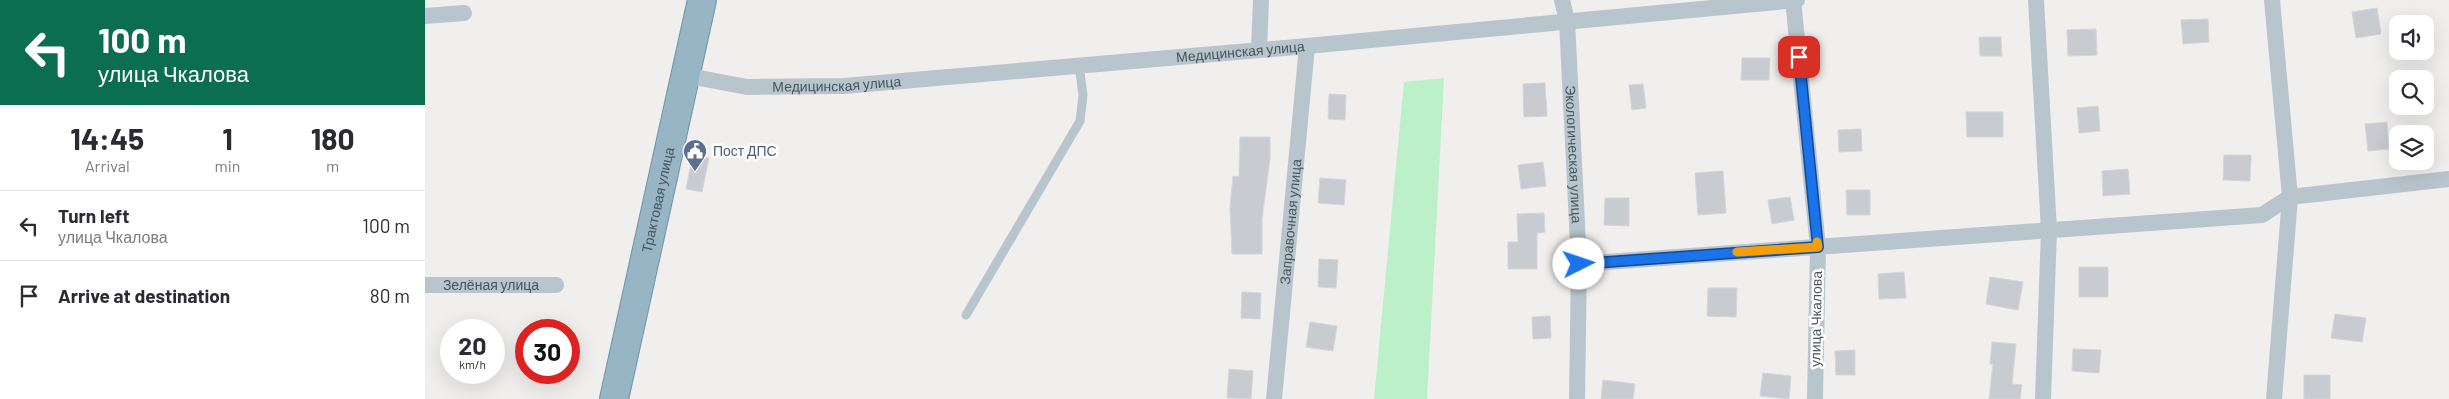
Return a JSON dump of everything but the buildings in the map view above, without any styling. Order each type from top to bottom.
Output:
[{"type":"highway","name":"Трактовая улица","points":[[614,399],[683,76],[702,0]]},
{"type":"street","points":[[1259,50],[1261,0]]},
{"type":"street","name":"Экологическая улица","points":[[1562,0],[1567,20],[1579,264],[1577,399]]},
{"type":"street","name":"Медицинская улица","points":[[683,76],[747,87],[844,86],[1307,46],[1795,0]]},
{"type":"street","name":"улица Чкалова","points":[[1795,0],[1818,247],[1815,399]]},
{"type":"street","points":[[2036,0],[2049,230],[2043,399]]},
{"type":"street","points":[[2272,0],[2290,197],[2274,399]]},
{"type":"street","points":[[425,16],[464,13]]},
{"type":"street","name":"Заправочная улица","points":[[1275,399],[1307,46]]},
{"type":"street","points":[[1579,264],[2262,215],[2290,197],[2449,179]]},
{"type":"street","name":"Зелёная улица","points":[[425,285],[556,285]]},
{"type":"lane","points":[[966,315],[1080,121],[1083,95],[1079,65]]},
{"type":"green space","points":[[1444,78],[1427,399],[1374,399],[1404,82]]},
{"type":"slow traffic","points":[[1737,252],[1818,247],[1817,242]]},
{"type":"place","name":"Пост ДПС","points":[[695,172]]},
{"type":"route","points":[[1579,264],[1818,247],[1799,57]]}]
